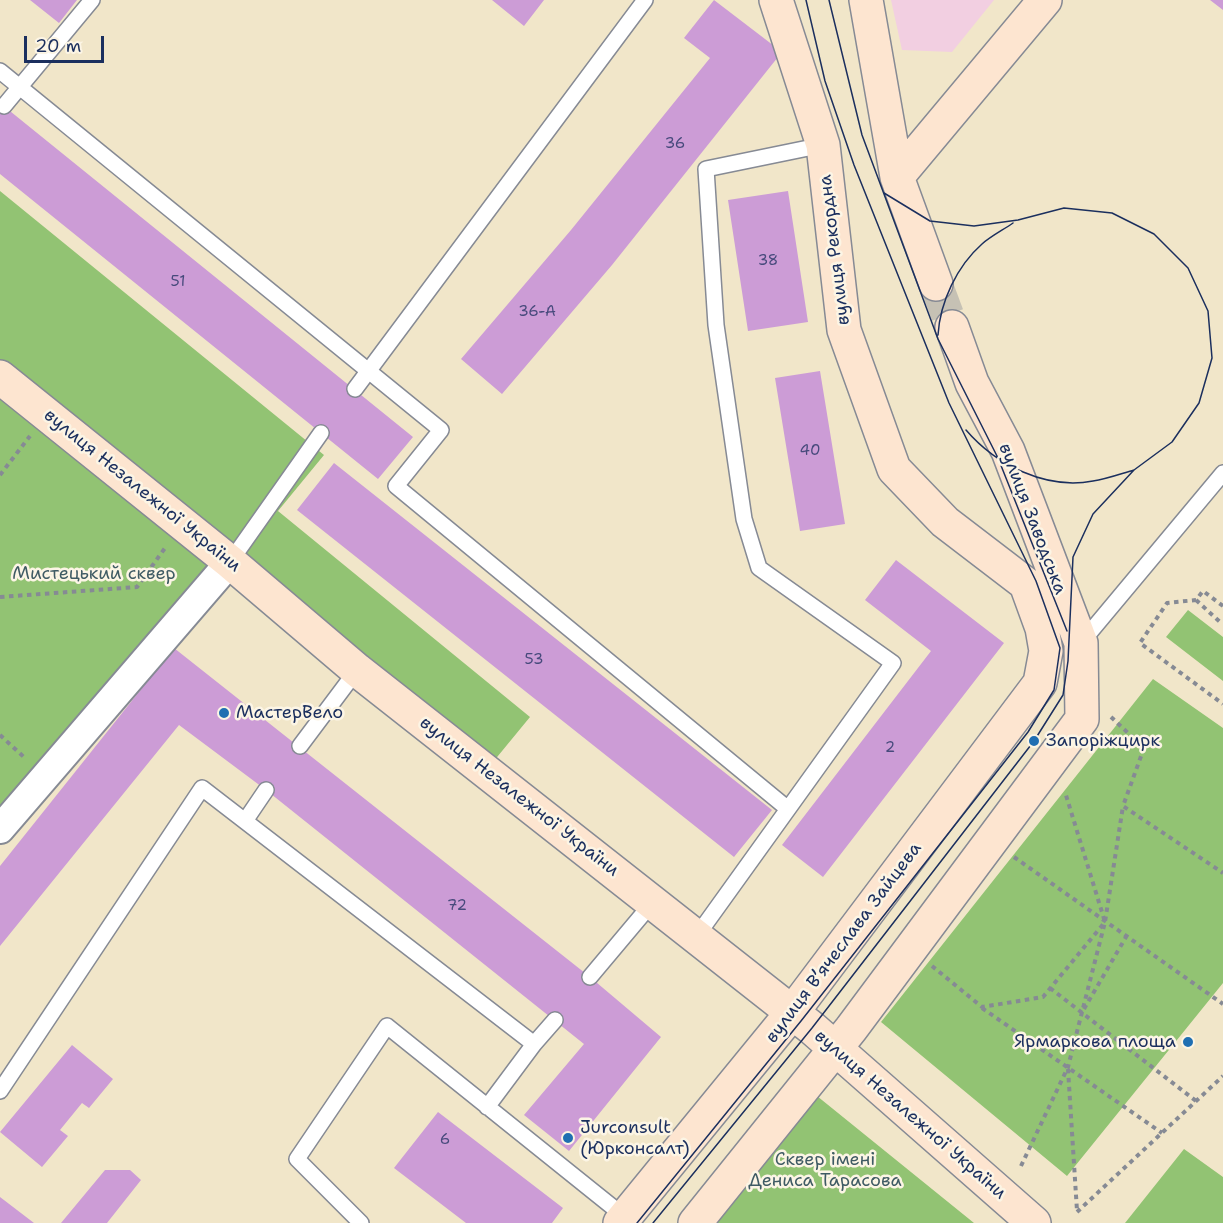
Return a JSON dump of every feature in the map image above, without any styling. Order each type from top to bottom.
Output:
[{"type":"street","name":"вулиця Рекордна","points":[[776,0],[823,145],[844,330],[894,469],[945,522],[1026,584],[1042,628],[1046,651]]},
{"type":"street","points":[[897,177],[1045,0]]},
{"type":"street","points":[[865,1],[897,177],[936,284]]},
{"type":"street","name":"вулиця Заводська","points":[[952,327],[972,384],[1008,451],[1081,643],[1082,704]]},
{"type":"street","name":"вулиця Незалежної України","points":[[0,377],[182,526],[230,562],[357,670],[653,902],[791,1014],[1034,1223]]},
{"type":"street","points":[[0,829],[230,562]]},
{"type":"street","points":[[1046,651],[1081,643]]},
{"type":"street","name":"вулиця Вʼячеслава Зайцева","points":[[622,1220],[791,1014],[1040,683],[1046,651]]},
{"type":"street","points":[[695,1223],[835,1050],[991,841],[1054,756],[1082,704]]},
{"type":"lane","points":[[4,106],[92,0]]},
{"type":"lane","points":[[355,389],[645,0]]},
{"type":"lane","points":[[0,71],[441,430],[396,486],[788,809]]},
{"type":"lane","points":[[696,937],[893,663],[759,568],[744,519],[716,325],[706,169],[823,145]]},
{"type":"lane","points":[[230,562],[321,433]]},
{"type":"lane","points":[[1081,643],[1223,473]]},
{"type":"lane","points":[[300,746],[357,670]]},
{"type":"lane","points":[[0,1090],[202,788],[534,1044]]},
{"type":"lane","points":[[245,821],[266,790]]},
{"type":"lane","points":[[590,977],[653,902]]},
{"type":"lane","points":[[487,1107],[555,1020]]},
{"type":"lane","points":[[361,1223],[297,1159],[387,1026],[622,1220]]},
{"type":"path","points":[[0,475],[47,414]]},
{"type":"path","points":[[0,597],[137,586],[182,526]]},
{"type":"path","points":[[1223,606],[1203,591],[1196,600],[1167,603],[1140,643],[1223,704]]},
{"type":"path","points":[[1196,600],[1220,622]]},
{"type":"path","points":[[1021,1166],[1068,1067],[1105,922],[1123,806],[1144,748],[1082,704]]},
{"type":"path","points":[[0,735],[45,777]]},
{"type":"path","points":[[1054,756],[1105,922]]},
{"type":"path","points":[[1123,806],[1223,873]]},
{"type":"path","points":[[991,841],[1223,1004]]},
{"type":"path","points":[[982,1007],[1043,997],[1105,922]]},
{"type":"path","points":[[1082,1012],[1126,937]]},
{"type":"path","points":[[911,948],[982,1007],[1162,1133]]},
{"type":"path","points":[[1050,988],[1196,1101]]},
{"type":"path","points":[[1068,1067],[1077,1212],[1223,1076]]},
{"type":"shaded area","points":[[891,0],[994,0],[952,52],[902,50]]},
{"type":"green space","points":[[0,191],[324,455],[278,511],[530,717],[493,762],[0,361]]},
{"type":"green space","name":"Мистецький сквер","points":[[0,377],[230,562],[0,830]]},
{"type":"green space","points":[[1188,610],[1223,637],[1223,681],[1166,637]]},
{"type":"green space","points":[[1153,679],[1223,728],[1223,983],[1067,1176],[881,1022]]},
{"type":"green space","name":"Сквер імені Дениса Тарасова","points":[[817,1096],[974,1223],[714,1223]]},
{"type":"green space","points":[[1184,1149],[1223,1177],[1223,1223],[1125,1223]]},
{"type":"building","points":[[30,0],[77,0],[59,23]]},
{"type":"building","points":[[492,0],[544,0],[524,26]]},
{"type":"building","points":[[714,0],[782,52],[612,265],[502,394],[461,359],[571,230],[710,58],[684,38]]},
{"type":"building","points":[[1210,0],[1223,0],[1223,10]]},
{"type":"building","points":[[0,103],[413,437],[378,479],[0,174]]},
{"type":"building","points":[[788,191],[808,322],[748,331],[728,200]]},
{"type":"building","points":[[820,371],[845,524],[800,531],[775,378]]},
{"type":"building","points":[[334,463],[772,810],[734,857],[297,510]]},
{"type":"building","points":[[896,560],[1004,643],[823,877],[782,845],[931,651],[865,600]]},
{"type":"building","points":[[174,648],[590,977],[661,1037],[569,1151],[524,1115],[584,1044],[266,790],[179,725],[0,946],[0,866]]},
{"type":"building","points":[[72,1045],[113,1079],[89,1108],[82,1103],[60,1130],[68,1136],[42,1167],[0,1132]]},
{"type":"building","points":[[438,1112],[563,1208],[552,1223],[466,1223],[394,1168]]},
{"type":"building","points":[[105,1170],[130,1170],[141,1180],[107,1223],[61,1223]]},
{"type":"building","points":[[0,1197],[34,1223],[0,1223]]},
{"type":"tunnel","points":[[936,284],[952,327]]},
{"type":"tram line","points":[[637,1223],[801,1021],[1028,732],[1054,690],[1060,648],[1036,581],[949,403],[854,165],[825,81],[806,0]]},
{"type":"tram line","points":[[829,0],[862,135],[938,339],[998,458],[1067,631]]},
{"type":"tram line","points":[[653,1223],[812,1028],[1034,741],[1063,695],[1068,661],[1073,557],[1093,514],[1134,470],[1172,442],[1199,403],[1212,358],[1208,311],[1188,268],[1154,234],[1112,213],[1064,208],[1018,220],[974,226],[930,221],[884,193]]},
{"type":"tram line","points":[[938,335],[946,298],[951,285],[965,263],[986,241],[1013,223]]},
{"type":"tram line","points":[[966,430],[978,443],[1007,464],[1040,478],[1075,483],[1103,479],[1134,470]]},
{"type":"place","name":"МастерВело","points":[[224,713]]},
{"type":"place","name":"Запоріжцирк","points":[[1034,741]]},
{"type":"place","name":"Ярмаркова площа","points":[[1188,1042]]},
{"type":"place","name":"Jurconsult (Юрконсалт)","points":[[568,1138]]}]
